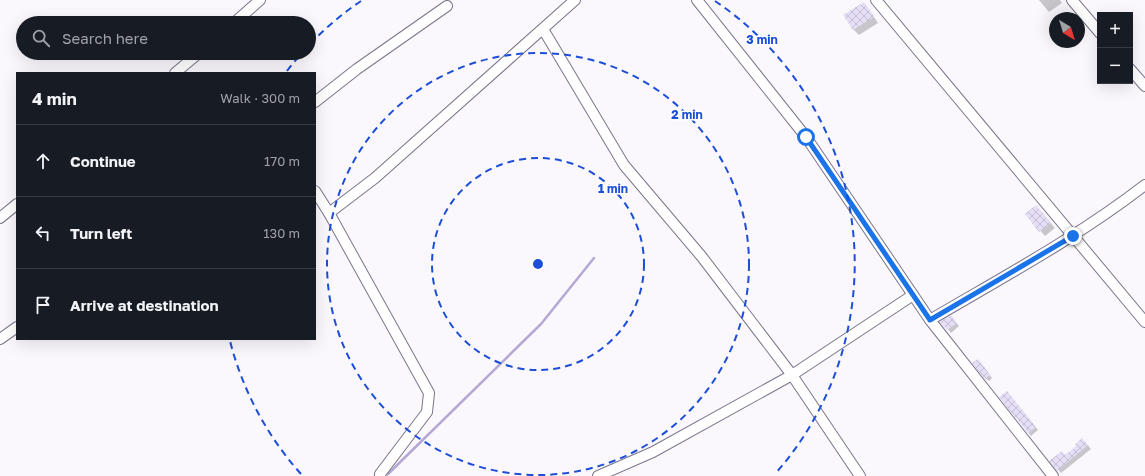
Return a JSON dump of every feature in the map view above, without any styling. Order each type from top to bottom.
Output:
[{"type":"street","points":[[242,16],[260,0]]},
{"type":"street","points":[[329,213],[375,178],[575,0]]},
{"type":"street","points":[[697,0],[806,137],[930,320],[1052,476]]},
{"type":"street","points":[[876,0],[1145,322]]},
{"type":"street","points":[[1072,0],[1097,29]]},
{"type":"street","points":[[316,101],[357,69],[447,6]]},
{"type":"street","points":[[543,29],[624,164],[702,257],[792,375],[860,476]]},
{"type":"street","points":[[175,72],[190,60]]},
{"type":"street","points":[[1133,72],[1145,86]]},
{"type":"street","points":[[930,320],[1073,236],[1114,209],[1145,185]]},
{"type":"street","points":[[316,193],[329,213],[429,393],[427,412],[380,476]]},
{"type":"street","points":[[0,218],[16,205]]},
{"type":"street","points":[[598,476],[653,452],[792,375],[913,295]]},
{"type":"street","points":[[0,339],[16,328]]},
{"type":"building","points":[[864,2],[874,17],[853,30],[843,15]]},
{"type":"building","points":[[1036,205],[1051,223],[1039,232],[1025,214]]},
{"type":"building","points":[[951,315],[957,323],[947,330],[940,322]]},
{"type":"building","points":[[978,359],[990,375],[985,379],[972,363]]},
{"type":"building","points":[[1007,391],[1036,427],[1028,433],[999,397]]},
{"type":"building","points":[[1082,438],[1088,445],[1057,471],[1049,461],[1062,451],[1065,455],[1076,446],[1075,445]]},
{"type":"waterway","points":[[383,475],[388,474],[541,324],[594,258]]},
{"type":"route","points":[[806,137],[930,320],[1073,236]]}]
